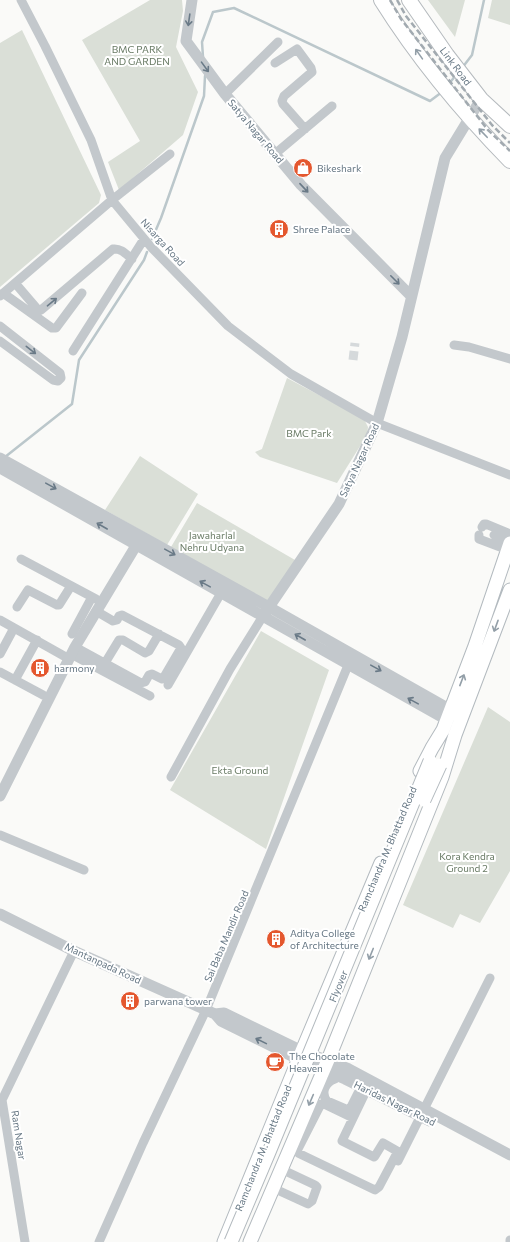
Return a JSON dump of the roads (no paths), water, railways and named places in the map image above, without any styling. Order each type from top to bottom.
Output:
[{"type":"main road","points":[[381,0],[444,89],[510,161]]},
{"type":"main road","name":"Link Road","points":[[409,0],[447,55],[481,99],[510,126]]},
{"type":"main road","name":"Ramchandra M. Bhattad Road","points":[[224,1242],[300,1055],[420,772],[447,720],[475,646],[509,545]]},
{"type":"main road","points":[[250,1242],[326,1065],[442,777],[455,735],[510,590]]},
{"type":"main road","name":"Flyover","points":[[240,1242],[429,787],[447,720]]},
{"type":"main road","name":"Flyover","points":[[230,1242],[435,763],[455,735]]},
{"type":"street","name":"Nisarga Road","points":[[21,0],[91,140],[112,200],[144,239],[228,326],[290,374],[377,424],[510,475]]},
{"type":"street","name":"Satya Nagar Road","points":[[192,0],[186,41],[224,94],[276,153],[301,185],[411,296]]},
{"type":"street","points":[[224,94],[278,42]]},
{"type":"street","points":[[276,63],[297,49],[311,68],[312,72],[284,96],[282,101],[282,104],[305,129]]},
{"type":"street","name":"Satya Nagar Road","points":[[266,612],[339,504],[377,424],[402,337],[445,158],[481,99]]},
{"type":"street","points":[[276,153],[332,106]]},
{"type":"street","points":[[82,293],[56,328],[52,328],[2,295],[15,282],[112,200],[170,154]]},
{"type":"street","points":[[73,351],[144,239]]},
{"type":"street","points":[[15,282],[39,311],[113,249],[122,251],[132,259]]},
{"type":"street","points":[[0,326],[60,373],[61,378],[58,381],[53,380],[0,341]]},
{"type":"street","points":[[454,345],[470,347],[510,359]]},
{"type":"street","points":[[0,458],[15,471],[350,660],[447,720]]},
{"type":"street","points":[[0,468],[15,471]]},
{"type":"street","points":[[509,545],[493,535],[486,524],[484,524],[479,539],[493,535],[510,534]]},
{"type":"street","points":[[136,539],[221,593],[266,612]]},
{"type":"street","points":[[0,780],[94,598],[136,539]]},
{"type":"street","points":[[0,796],[71,643],[96,611],[136,539]]},
{"type":"street","points":[[21,559],[94,598]]},
{"type":"street","points":[[17,607],[28,590],[59,605],[71,586]]},
{"type":"street","points":[[168,685],[221,593]]},
{"type":"street","points":[[0,620],[37,640],[71,643],[141,683],[145,682],[149,674],[162,679],[164,677],[181,648],[179,645],[122,615],[119,616],[117,620],[113,621],[96,611]]},
{"type":"street","points":[[171,777],[230,669],[266,612]]},
{"type":"street","points":[[0,654],[14,628]]},
{"type":"street","points":[[105,663],[119,640],[123,640],[145,653],[149,651],[159,634]]},
{"type":"street","points":[[15,680],[37,640]]},
{"type":"street","points":[[71,643],[150,696]]},
{"type":"street","name":"Sai Baba Mandir Road","points":[[99,1242],[143,1143],[210,1012],[350,660]]},
{"type":"street","points":[[0,672],[43,695]]},
{"type":"street","points":[[0,835],[84,870]]},
{"type":"street","name":"Mantanpada Road","points":[[0,914],[116,974],[158,993],[210,1012]]},
{"type":"street","name":"Ram Nagar","points":[[25,1242],[2,1100],[74,951]]},
{"type":"street","points":[[391,1175],[490,978]]},
{"type":"street","name":"Haridas Nagar Road","points":[[210,1012],[221,1021],[300,1055],[326,1065],[349,1069],[422,1113],[510,1162]]},
{"type":"street","name":"Haridas Nagar Road","points":[[326,1065],[345,1079],[422,1113],[510,1155]]},
{"type":"street","points":[[335,1079],[327,1084],[324,1091],[324,1098],[327,1101],[345,1109],[350,1109],[364,1088]]},
{"type":"street","points":[[353,1118],[324,1104],[321,1104],[298,1149],[298,1153],[375,1190],[379,1187],[397,1151],[383,1143],[374,1157],[342,1141],[353,1118],[364,1088]]},
{"type":"street","points":[[273,1188],[308,1204],[312,1201],[317,1187],[281,1169]]},
{"type":"waterway","points":[[462,68],[472,55],[484,0]]},
{"type":"waterway","points":[[203,57],[202,42],[213,12],[234,8],[430,101],[442,92]]},
{"type":"waterway","points":[[448,85],[456,75]]},
{"type":"waterway","points":[[152,239],[161,218],[204,96],[205,76]]},
{"type":"waterway","points":[[5,457],[72,404],[79,360],[144,260],[147,252]]},
{"type":"tunnel","points":[[353,360],[355,343]]},
{"type":"railway","points":[[390,0],[401,19],[488,130],[510,151]]},
{"type":"railway","points":[[397,0],[406,16],[492,125],[510,143]]},
{"type":"place","name":"Bikeshark","points":[[303,168]]},
{"type":"place","name":"Shree Palace","points":[[279,229]]},
{"type":"place","name":"harmony","points":[[40,668]]},
{"type":"place","name":"Aditya College of Architecture","points":[[276,939]]},
{"type":"place","name":"parwana tower","points":[[130,1001]]},
{"type":"place","name":"The Chocolate Heaven","points":[[275,1062]]},
{"type":"park label","name":"BMC PARK AND GARDEN","points":[[137,54]]},
{"type":"park label","name":"BMC Park","points":[[309,433]]},
{"type":"park label","name":"Jawaharlal Nehru Udyana","points":[[212,540]]},
{"type":"park label","name":"Ekta Ground","points":[[240,770]]},
{"type":"park label","name":"Kora Kendra Ground 2","points":[[467,862]]}]
